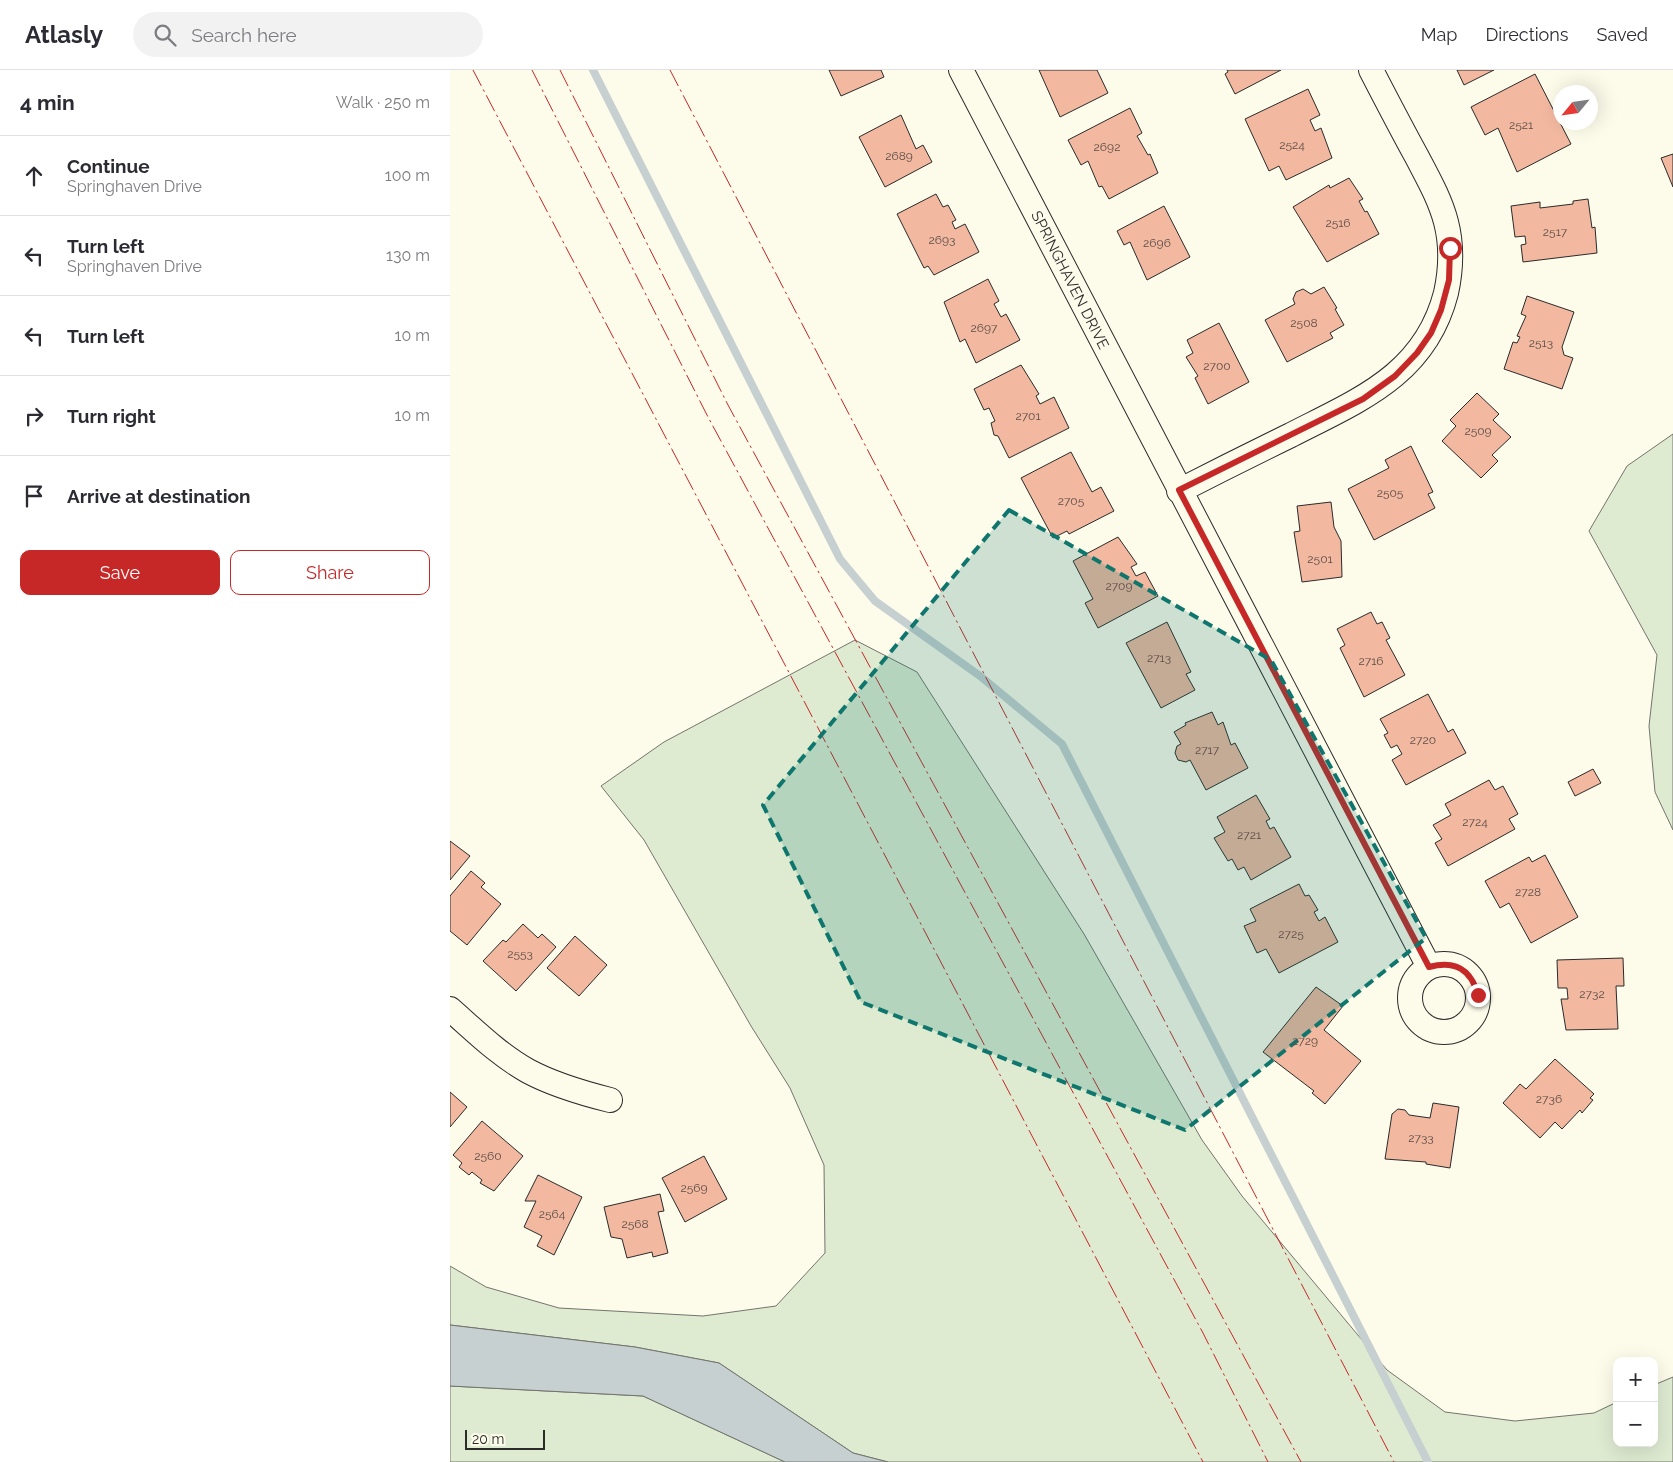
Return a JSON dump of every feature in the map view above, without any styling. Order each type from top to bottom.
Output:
[{"type":"street","name":"SPRINGHAVEN DRIVE","points":[[960,70],[1429,967]]},
{"type":"street","points":[[1179,490],[1363,399],[1395,376],[1417,353],[1431,333],[1438,318],[1449,280],[1450,248],[1447,224],[1439,200],[1371,70]]},
{"type":"street","points":[[450,1009],[494,1048],[527,1071],[571,1091],[610,1100]]},
{"type":"highlighted area","points":[[1009,510],[1271,660],[1426,938],[1185,1130],[861,1002],[763,805]]},
{"type":"green space","points":[[1673,434],[1673,830],[1655,792],[1649,726],[1657,655],[1589,531],[1627,466]]},
{"type":"green space","points":[[855,640],[917,672],[1084,934],[1202,1140],[1242,1196],[1387,1370],[1445,1412],[1515,1421],[1594,1413],[1613,1404],[1613,1447],[1658,1447],[1658,1383],[1673,1377],[1673,1462],[888,1462],[853,1453],[719,1363],[635,1347],[450,1325],[450,1266],[486,1287],[559,1308],[703,1316],[776,1306],[825,1253],[824,1165],[790,1088],[751,1026],[644,840],[601,786],[664,742]]},
{"type":"green space","points":[[450,1386],[643,1396],[785,1462],[450,1462]]},
{"type":"shaded area","points":[[450,1325],[635,1347],[719,1363],[853,1453],[888,1462],[785,1462],[643,1396],[450,1386]]},
{"type":"building","points":[[829,70],[881,70],[884,77],[841,96]]},
{"type":"building","points":[[1039,70],[1097,70],[1108,93],[1060,117]]},
{"type":"building","points":[[1227,70],[1281,70],[1235,94],[1225,74],[1228,72]]},
{"type":"building","points":[[1457,70],[1494,70],[1464,85]]},
{"type":"building","points":[[1535,74],[1553,109],[1553,130],[1564,130],[1571,144],[1517,172],[1498,128],[1485,135],[1471,107]]},
{"type":"building","points":[[1308,89],[1320,115],[1310,120],[1315,131],[1321,128],[1332,158],[1286,180],[1279,166],[1269,171],[1245,119]]},
{"type":"building","points":[[1130,108],[1142,133],[1137,136],[1148,155],[1150,154],[1158,173],[1109,199],[1102,186],[1099,187],[1088,161],[1081,165],[1068,140]]},
{"type":"building","points":[[901,115],[916,149],[923,145],[932,162],[885,187],[859,137]]},
{"type":"building","points":[[1673,154],[1673,187],[1661,158]]},
{"type":"building","points":[[1349,178],[1363,199],[1359,201],[1365,212],[1367,211],[1379,234],[1327,262],[1293,207],[1329,185],[1330,188]]},
{"type":"building","points":[[936,194],[943,207],[948,205],[956,220],[952,222],[955,229],[965,224],[979,252],[934,275],[928,266],[924,268],[897,214]]},
{"type":"building","points":[[1588,199],[1592,228],[1595,227],[1597,253],[1523,262],[1521,245],[1526,244],[1525,236],[1515,237],[1511,206],[1540,202],[1540,208],[1573,204],[1573,201]]},
{"type":"building","points":[[1164,206],[1190,257],[1147,280],[1130,242],[1124,245],[1117,231]]},
{"type":"building","points":[[988,279],[999,301],[994,304],[1001,317],[1006,314],[1020,340],[976,363],[965,339],[960,342],[944,302]]},
{"type":"building","points":[[1324,287],[1337,308],[1335,309],[1344,325],[1330,333],[1333,338],[1287,362],[1265,320],[1295,304],[1293,299],[1296,292],[1303,289],[1311,294]]},
{"type":"building","points":[[1527,296],[1574,312],[1562,347],[1564,355],[1573,358],[1562,389],[1504,369],[1513,342],[1517,343],[1520,337],[1517,336],[1526,316],[1521,314]]},
{"type":"building","points":[[1219,323],[1249,382],[1208,404],[1195,378],[1198,376],[1186,357],[1193,353],[1187,340]]},
{"type":"building","points":[[1021,365],[1039,394],[1036,396],[1040,404],[1054,397],[1069,428],[1009,458],[998,436],[994,435],[991,423],[995,421],[989,408],[984,410],[974,389]]},
{"type":"building","points":[[1477,393],[1499,414],[1493,420],[1511,437],[1492,455],[1498,461],[1481,478],[1442,441],[1456,426],[1450,420]]},
{"type":"building","points":[[1411,446],[1433,492],[1428,494],[1435,508],[1374,540],[1348,489],[1389,468],[1385,460]]},
{"type":"building","points":[[1071,452],[1092,492],[1101,487],[1114,511],[1069,534],[1067,531],[1053,538],[1021,478]]},
{"type":"building","points":[[1331,502],[1334,527],[1341,541],[1342,577],[1302,582],[1294,532],[1300,531],[1297,506]]},
{"type":"building","points":[[1118,537],[1137,564],[1131,567],[1136,576],[1145,572],[1158,596],[1098,628],[1085,603],[1093,599],[1073,561]]},
{"type":"building","points":[[1371,612],[1377,624],[1382,622],[1390,638],[1386,640],[1405,675],[1364,697],[1340,648],[1345,645],[1337,629]]},
{"type":"building","points":[[1167,622],[1191,672],[1186,674],[1195,690],[1161,708],[1126,643]]},
{"type":"building","points":[[1428,694],[1448,732],[1453,729],[1466,753],[1406,785],[1392,760],[1402,754],[1397,745],[1391,748],[1384,735],[1388,733],[1380,719]]},
{"type":"building","points":[[1212,712],[1218,725],[1223,722],[1231,745],[1235,743],[1248,768],[1206,790],[1190,760],[1186,762],[1178,760],[1175,753],[1177,746],[1181,744],[1174,732],[1186,725],[1185,723]]},
{"type":"building","points":[[1593,769],[1601,783],[1575,796],[1568,782]]},
{"type":"building","points":[[1489,780],[1495,790],[1503,786],[1518,814],[1509,819],[1515,829],[1448,866],[1435,843],[1442,839],[1433,825],[1451,815],[1445,804]]},
{"type":"building","points":[[1256,795],[1270,819],[1266,821],[1270,829],[1274,827],[1291,857],[1251,880],[1244,867],[1238,870],[1232,859],[1228,861],[1214,838],[1225,832],[1217,817]]},
{"type":"building","points":[[450,841],[470,856],[450,880]]},
{"type":"building","points":[[1545,855],[1578,917],[1531,943],[1509,903],[1500,908],[1485,881],[1529,857],[1532,862]]},
{"type":"building","points":[[471,871],[485,883],[481,887],[501,904],[467,945],[450,931],[450,896]]},
{"type":"building","points":[[1299,884],[1305,896],[1309,895],[1318,910],[1314,912],[1319,921],[1325,917],[1338,942],[1279,973],[1266,949],[1257,953],[1244,926],[1256,921],[1250,909]]},
{"type":"building","points":[[523,924],[538,938],[542,934],[556,947],[516,991],[483,961],[503,940],[506,942]]},
{"type":"building","points":[[575,936],[607,965],[579,996],[547,968]]},
{"type":"building","points":[[1623,958],[1624,986],[1616,986],[1618,1029],[1566,1030],[1561,999],[1568,999],[1567,988],[1558,988],[1557,960]]},
{"type":"building","points":[[1316,987],[1343,1006],[1324,1030],[1361,1061],[1325,1104],[1312,1093],[1314,1091],[1263,1052]]},
{"type":"building","points":[[1555,1059],[1594,1094],[1590,1098],[1593,1100],[1582,1113],[1580,1110],[1562,1129],[1555,1122],[1540,1138],[1503,1103],[1520,1084],[1526,1089]]},
{"type":"building","points":[[450,1092],[467,1107],[450,1127]]},
{"type":"building","points":[[1433,1103],[1459,1107],[1450,1168],[1426,1164],[1426,1162],[1385,1159],[1392,1114],[1398,1109],[1405,1110],[1409,1115],[1430,1118]]},
{"type":"building","points":[[482,1121],[523,1156],[494,1191],[480,1183],[482,1180],[472,1172],[469,1175],[459,1167],[462,1163],[453,1155]]},
{"type":"building","points":[[704,1156],[727,1199],[685,1222],[662,1178]]},
{"type":"building","points":[[538,1175],[582,1197],[554,1255],[537,1246],[542,1236],[524,1227],[536,1201],[525,1201]]},
{"type":"building","points":[[660,1194],[664,1211],[658,1212],[668,1253],[653,1257],[652,1252],[627,1258],[622,1239],[611,1237],[604,1207]]},
{"type":"waterway","points":[[593,70],[840,559],[875,601],[980,676],[1062,744],[1428,1462]]},
{"type":"power","points":[[473,70],[1203,1462]]},
{"type":"power","points":[[532,70],[708,417],[1203,1333],[1268,1462]]},
{"type":"power","points":[[560,70],[728,405],[1301,1462]]},
{"type":"power","points":[[670,70],[1394,1462]]},
{"type":"route","points":[[1450,248],[1449,280],[1441,310],[1431,333],[1417,353],[1395,376],[1363,399],[1179,490],[1429,967],[1439,964],[1450,964],[1460,968],[1469,975],[1475,984],[1478,995]]}]
